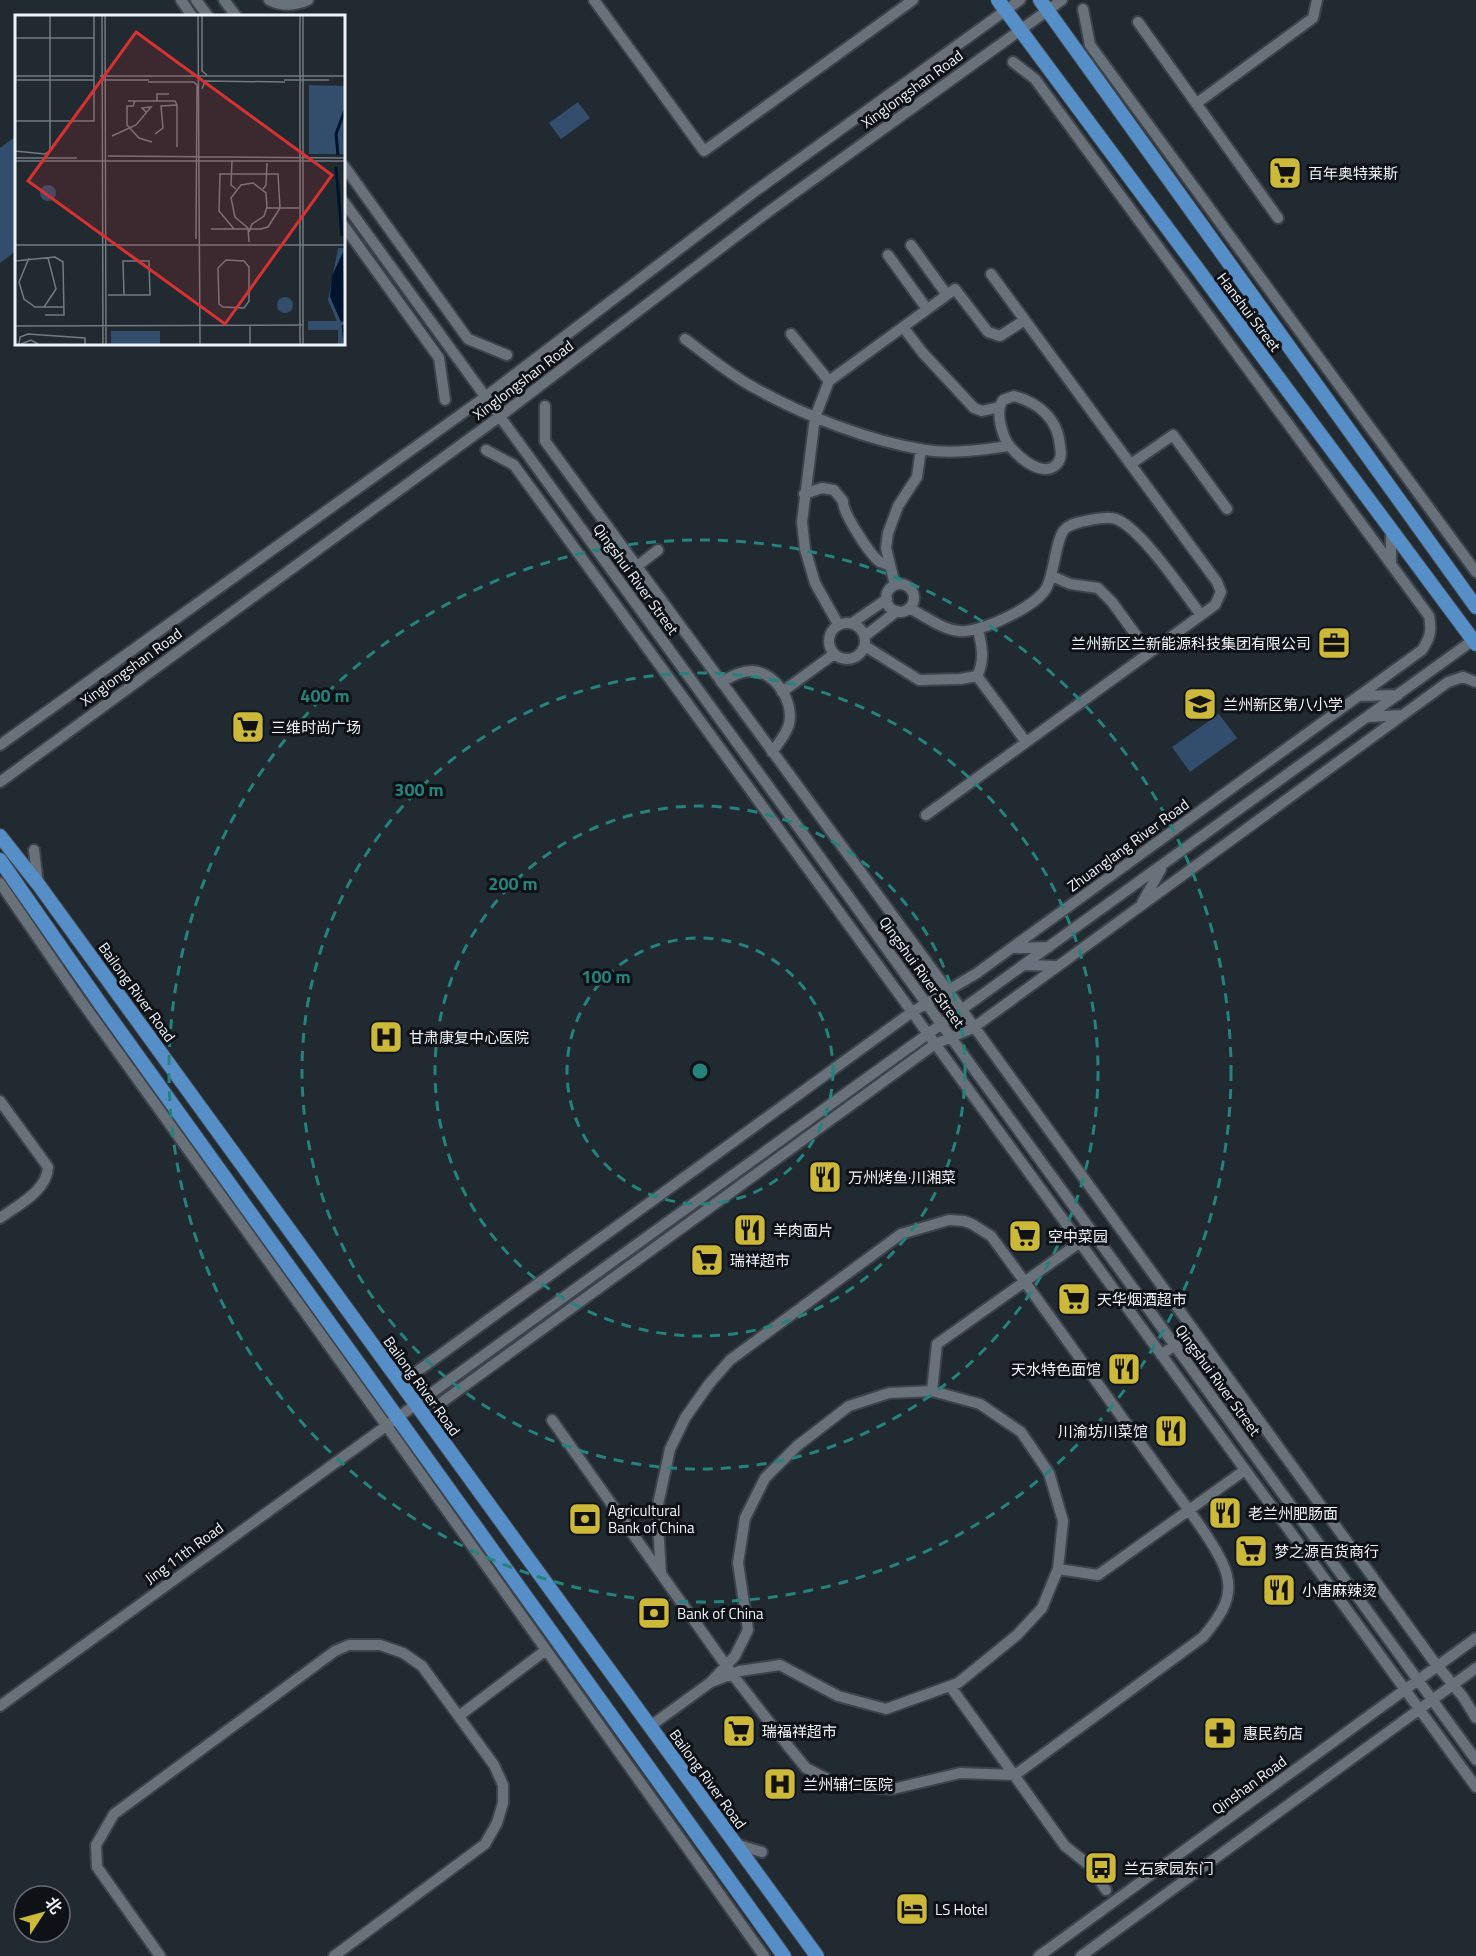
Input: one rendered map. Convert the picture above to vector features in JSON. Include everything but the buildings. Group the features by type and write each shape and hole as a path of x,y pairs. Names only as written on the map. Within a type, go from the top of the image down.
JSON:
{"main road":[{"name":"Hanshui Street","path":"1001,5 1475,641"},
{"name":"Hanshui Street","path":"1044,5 1476,607"},
{"path":"1416,564 1434,550"},
{"name":"Bailong River Road","path":"0,836 38,885 817,1956"},
{"path":"0,860 5,879 104,1009 784,1956"}],"street":[{"path":"180,0 191,15"},
{"path":"196,0 207,15"},
{"path":"224,0 235,15"},
{"path":"269,0 288,6 308,0"},
{"path":"594,0 704,151 913,0"},
{"name":"Xinglongshan Road","path":"0,745 485,397 1001,5 1020,0"},
{"name":"Xinglongshan Road","path":"0,782 499,417 768,212 1019,30 1044,5 1062,0"},
{"path":"1197,103 1313,18 1317,0"},
{"path":"1083,9 1090,45 1476,572"},
{"path":"1138,22 1278,218"},
{"path":"1013,63 1035,79 1391,564"},
{"path":"345,167 468,339 507,355"},
{"name":"Qingshui River Street","path":"345,203 1476,1760"},
{"path":"345,227 439,358 445,400"},
{"path":"911,245 947,295"},
{"path":"888,255 927,309"},
{"path":"926,815 1217,603 1221,592 1219,585 991,274"},
{"path":"1239,278 1270,290"},
{"path":"838,624 815,583 805,549 802,522 816,417 829,381 955,289 988,332 1000,336 1025,320"},
{"path":"903,327 922,352 946,375 974,408 982,411 999,407 1006,398 1014,396 1042,410 1058,431 1061,456 1056,465 1045,468 1030,464 1008,446 1001,424 999,407"},
{"path":"791,334 829,381"},
{"path":"685,339 751,387 816,417 875,437 921,449 980,450 1008,446"},
{"path":"1236,352 1262,357"},
{"path":"545,406 545,441 1476,1718"},
{"path":"1131,464 1173,435 1227,510"},
{"path":"895,585 888,565 886,549 891,520 897,506 917,477 921,449"},
{"path":"486,450 514,465 1476,1787"},
{"path":"804,494 822,488 834,490 843,501 842,507 850,522 878,561 888,565"},
{"path":"887,599 852,623 838,624 831,631 829,640 834,654 852,659 860,654 865,641 897,611 909,608 951,629 965,632 978,630 1018,611 1045,591 1052,576 1063,532 1070,525 1114,518 1138,535 1201,615"},
{"path":"1420,530 1437,518"},
{"path":"1391,564 1392,531"},
{"path":"636,567 658,550"},
{"name":"Zhuanglang River Road","path":"415,1372 912,1012 977,973 1012,948 1422,650 1430,637 1429,616 1391,564"},
{"path":"1052,576 1070,584 1098,588 1112,602 1149,653"},
{"path":"897,611 890,607 887,599 888,591 895,585 903,584 910,589 914,596 909,608"},
{"path":"852,623 860,628 865,641 920,680 960,679 977,676"},
{"path":"977,676 981,668 983,653 978,630"},
{"name":"Jing 11th Road","path":"0,1706 414,1404 1475,641"},
{"path":"782,692 834,654"},
{"path":"721,682 740,672 752,671 767,677 782,692 790,711 788,727 772,752"},
{"path":"977,676 1026,742"},
{"path":"438,1405 935,1044 973,1028 1448,682 1463,677 1476,682"},
{"path":"1358,696 1398,695"},
{"path":"1367,717 1402,715"},
{"path":"34,850 38,885"},
{"path":"1141,906 1162,867"},
{"path":"5,879 16,907 79,998 764,1956"},
{"path":"1012,948 1049,947"},
{"path":"1023,965 1058,966"},
{"path":"79,998 104,1009"},
{"path":"0,1101 48,1167 42,1186 0,1218"},
{"path":"552,1420 661,1574 729,1670 806,1768 837,1784 893,1789 960,1773 1015,1775 1203,1637 1217,1620 1228,1593 1228,1578 1224,1564 991,1236 979,1226 964,1221 949,1220 901,1234 730,1360 709,1384 691,1410 670,1449 657,1509 661,1574"},
{"path":"932,1391 938,1344 1093,1233"},
{"path":"1161,1355 1194,1331"},
{"path":"649,1726 729,1670 780,1665 838,1696 886,1709 958,1683 1017,1635 1042,1608 1058,1569 1062,1521 1049,1473 1021,1432 980,1404 932,1391 889,1393 849,1406 797,1446 765,1478 745,1518 738,1563 748,1630 729,1670"},
{"path":"1058,1569 1098,1575 1245,1470"},
{"name":"Qinshan Road","path":"1039,1956 1476,1638"},
{"path":"160,1956 97,1867 96,1845 114,1814 335,1651 349,1645 380,1645 403,1653 422,1666 494,1765 503,1785 504,1803 497,1823 484,1844 334,1956"},
{"path":"459,1716 546,1650"},
{"path":"1081,1956 1476,1668"},
{"path":"950,1686 1065,1846 1089,1865 1106,1890"},
{"path":"735,1844 762,1852"}],"shaded area":[{"path":"578,102 590,118 561,139 549,123"},
{"path":"15,137 15,252 0,263 0,148"},
{"path":"1219,714 1237,738 1190,772 1172,747"}],"place":[{"name":"百年奥特莱斯","path":"1285,173"},
{"name":"兰州新区兰新能源科技集团有限公司","path":"1334,643"},
{"name":"兰州新区第八小学","path":"1200,704"},
{"name":"三维时尚广场","path":"248,727"},
{"name":"甘肃康复中心医院","path":"386,1037"},
{"name":"万州烤鱼·川湘菜","path":"825,1177"},
{"name":"羊肉面片","path":"750,1230"},
{"name":"空中菜园","path":"1025,1236"},
{"name":"瑞祥超市","path":"707,1260"},
{"name":"天华烟酒超市","path":"1074,1299"},
{"name":"天水特色面馆","path":"1124,1369"},
{"name":"川渝坊川菜馆","path":"1171,1431"},
{"name":"老兰州肥肠面","path":"1225,1513"},
{"name":"Agricultural Bank of China","path":"585,1519"},
{"name":"梦之源百货商行","path":"1251,1551"},
{"name":"小唐麻辣烫","path":"1279,1590"},
{"name":"Bank of China","path":"654,1613"},
{"name":"瑞福祥超市","path":"739,1731"},
{"name":"惠民药店","path":"1220,1733"},
{"name":"兰州辅仁医院","path":"780,1784"},
{"name":"兰石家园东门","path":"1101,1868"},
{"name":"LS Hotel","path":"912,1909"}]}
